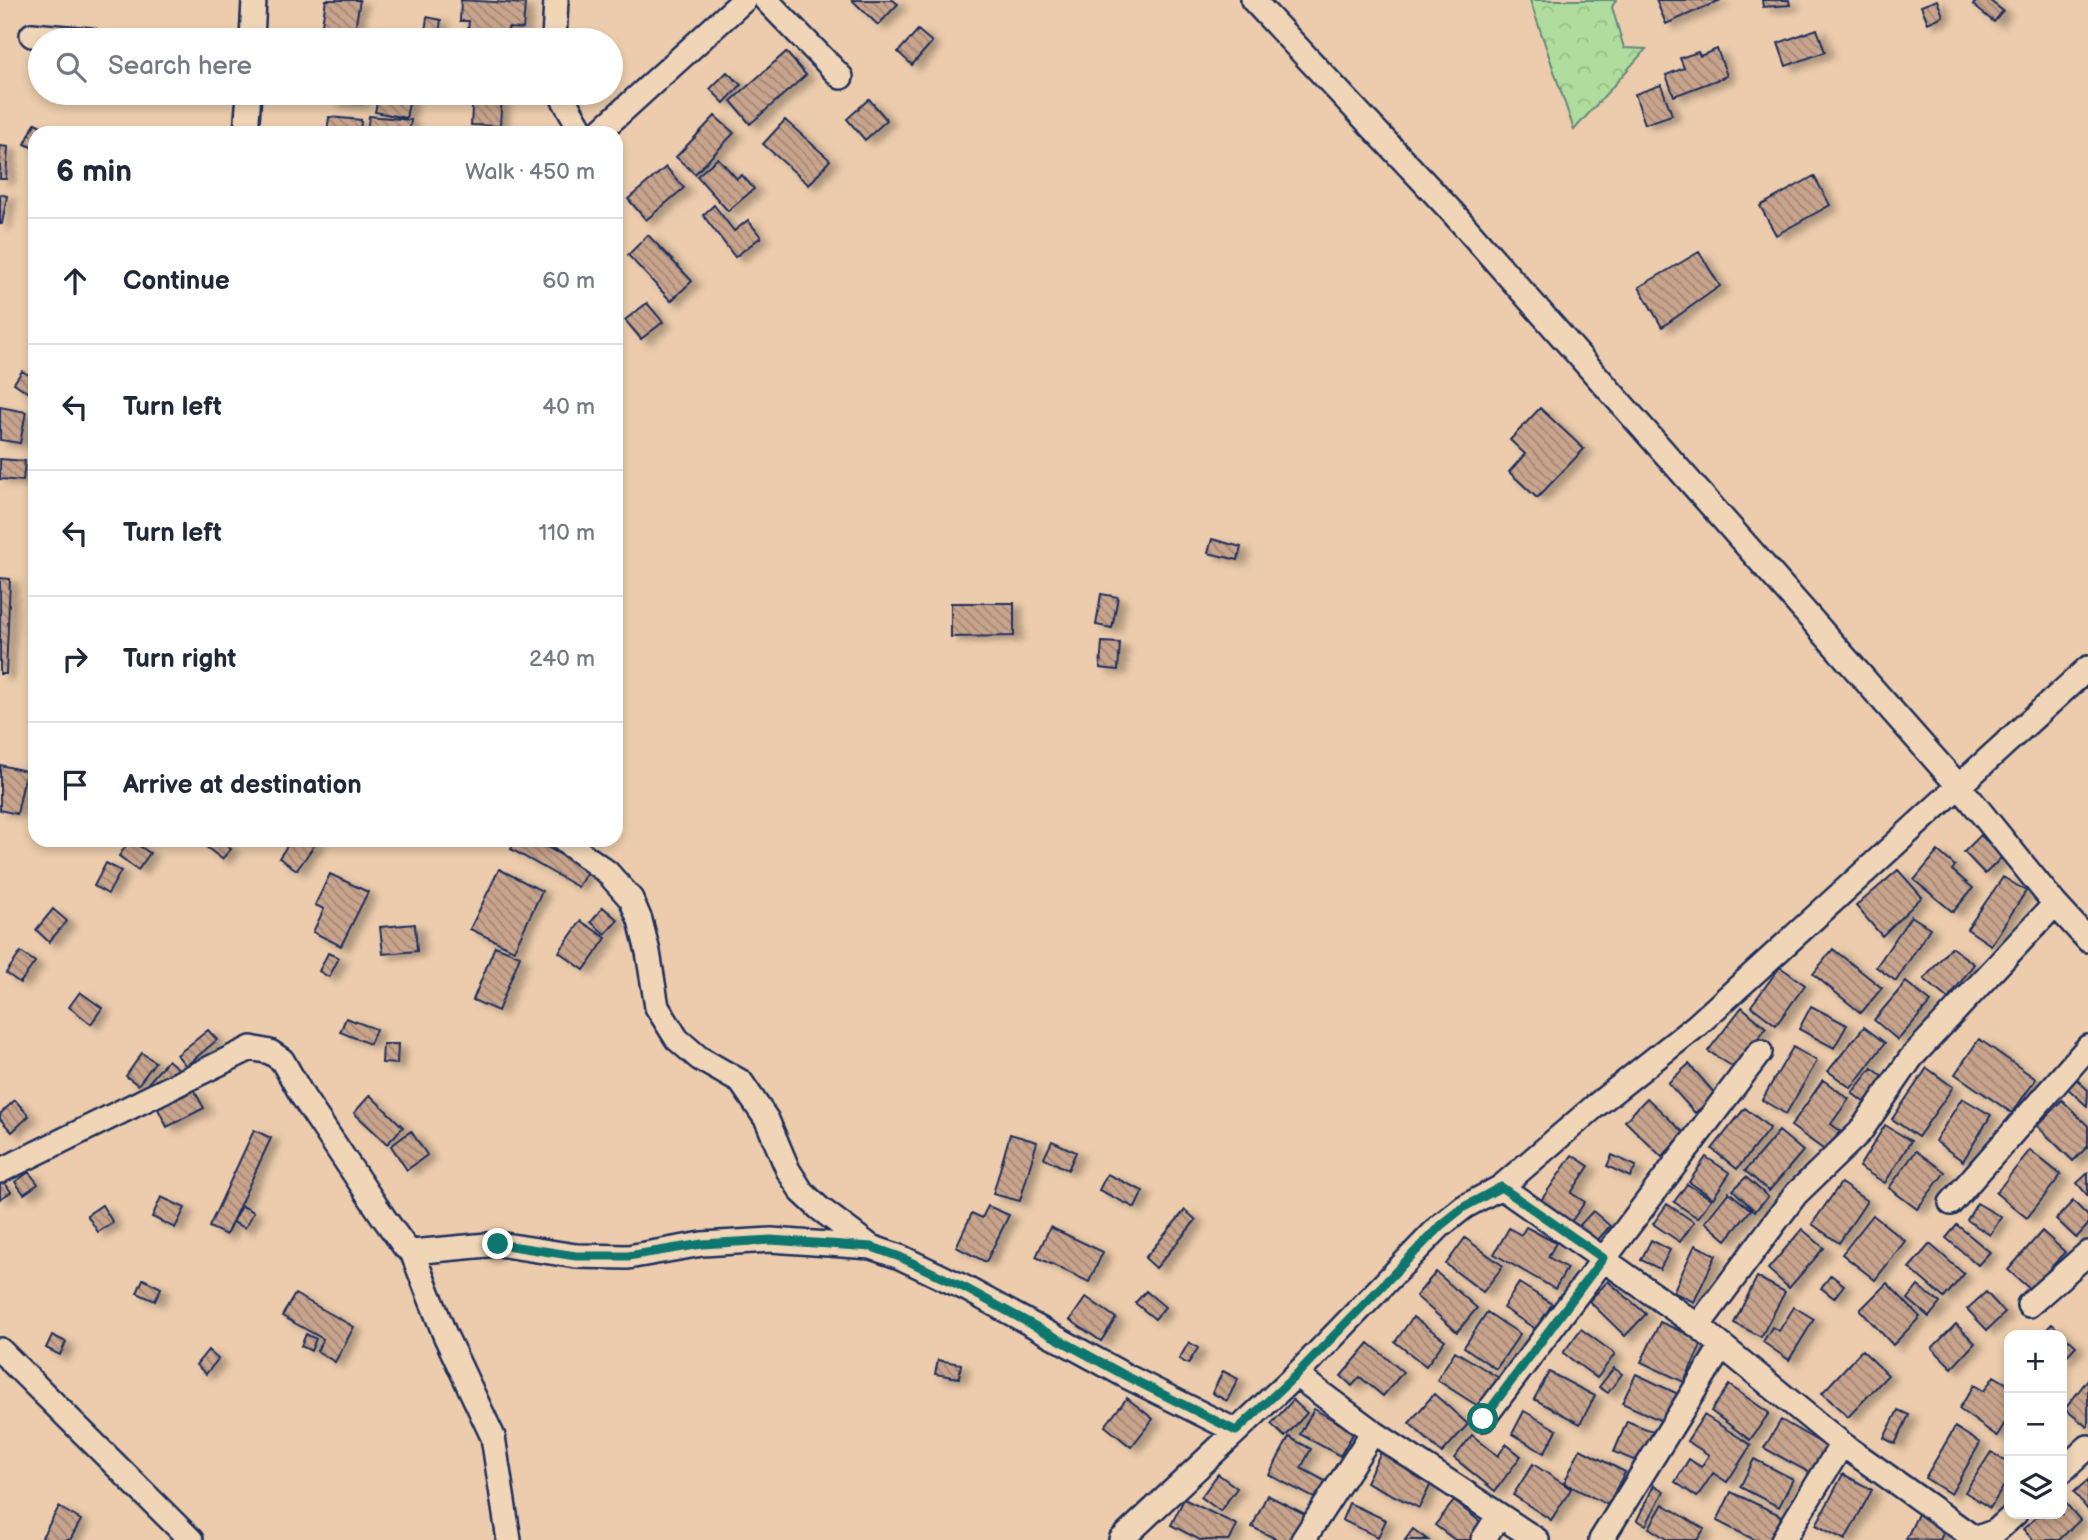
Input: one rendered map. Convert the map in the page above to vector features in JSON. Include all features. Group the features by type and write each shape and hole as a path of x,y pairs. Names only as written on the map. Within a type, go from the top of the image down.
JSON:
{"street":[{"path":"253,28 254,0"},
{"path":"555,28 556,0"},
{"path":"605,126 744,0"},
{"path":"766,0 841,77"},
{"path":"1253,0 1462,223 1959,786 2055,904 2088,940"},
{"path":"247,126 248,105"},
{"path":"567,105 579,126"},
{"path":"1121,1540 1296,1375 1440,1226 1464,1207 1501,1187 1594,1107 1696,1026 2088,668"},
{"path":"573,847 607,872 631,899 640,920 648,952 657,1007 671,1032 699,1058 741,1083 767,1120 788,1170 802,1192 872,1247"},
{"path":"1699,1326 1796,1194 1860,1132 1911,1058 2055,904"},
{"path":"1951,1203 2088,1047"},
{"path":"0,1171 251,1048 270,1052 282,1060 303,1097 384,1218 405,1247 412,1252 445,1335 493,1437 509,1540"},
{"path":"1483,1419 1759,1052"},
{"path":"1501,1187 1699,1326 1842,1444 1973,1539 2000,1536 2012,1519"},
{"path":"412,1252 498,1244 576,1256 628,1256 702,1244 771,1240 872,1247 900,1257 965,1288 1115,1370 1236,1431"},
{"path":"2029,1304 2088,1253"},
{"path":"1601,1540 1722,1346"},
{"path":"0,1350 191,1540"},
{"path":"1296,1375 1373,1432 1537,1540"},
{"path":"1303,1540 1373,1432"},
{"path":"1783,1540 1842,1444"},
{"path":"2067,1466 2088,1447"},
{"path":"1483,1540 1499,1515"}],"green space":[{"path":"1530,0 1616,0 1612,7 1624,48 1646,49 1574,130"}],"building":[{"path":"326,0 360,0 355,28 321,28"},
{"path":"461,0 525,4 523,28 468,28 469,21 460,21"},
{"path":"852,0 893,0 898,4 878,25"},
{"path":"1656,0 1721,0 1666,24"},
{"path":"1762,0 1789,0 1790,5 1763,7"},
{"path":"1937,0 1943,16 1928,23 1921,6"},
{"path":"1978,0 1989,0 2003,11 1994,22 1973,5"},
{"path":"427,17 441,20 440,28 426,28"},
{"path":"1817,29 1825,52 1786,66 1778,43"},
{"path":"918,30 932,42 912,65 898,52"},
{"path":"1717,49 1727,76 1674,96 1666,75 1684,68 1680,58 1698,52 1700,56"},
{"path":"786,52 806,75 750,124 731,101"},
{"path":"727,72 741,85 724,103 710,89"},
{"path":"1661,85 1672,115 1645,124 1635,94"},
{"path":"869,99 887,120 865,140 847,119"},
{"path":"376,105 409,105 406,118 375,112"},
{"path":"472,105 501,105 500,126 471,125"},
{"path":"369,116 411,120 410,126 368,126"},
{"path":"715,116 734,133 695,174 676,157"},
{"path":"329,117 361,120 361,126 328,126"},
{"path":"785,120 830,160 809,185 763,144"},
{"path":"0,146 8,147 6,179 0,179"},
{"path":"718,158 737,179 742,175 754,189 728,211 697,176"},
{"path":"666,167 684,188 646,220 628,199"},
{"path":"1814,176 1830,205 1776,235 1760,206"},
{"path":"0,194 7,196 2,224 0,224"},
{"path":"714,205 734,231 748,220 761,237 735,257 703,215"},
{"path":"648,235 692,281 671,301 628,255"},
{"path":"1699,252 1720,286 1662,327 1639,287"},
{"path":"647,303 663,322 641,339 625,320"},
{"path":"22,371 28,374 28,392 14,383"},
{"path":"0,407 26,412 20,443 0,440"},
{"path":"1540,408 1584,449 1537,498 1509,472 1525,454 1510,440"},
{"path":"0,459 25,461 23,481 0,479"},
{"path":"1212,539 1241,547 1238,560 1208,553"},
{"path":"0,578 10,579 6,674 0,674"},
{"path":"1101,594 1118,597 1112,628 1096,625"},
{"path":"951,603 1014,603 1014,636 951,637"},
{"path":"1102,642 1120,643 1118,670 1100,668"},
{"path":"0,765 26,771 17,814 0,810"},
{"path":"1981,835 2002,857 1985,874 1964,852"},
{"path":"125,847 141,847 150,853 138,870 119,856"},
{"path":"206,847 229,847 231,849 222,859"},
{"path":"286,847 313,847 297,870 279,858"},
{"path":"547,847 588,870 578,887 511,849"},
{"path":"1938,851 1955,866 1952,870 1973,888 1953,912 1914,880"},
{"path":"106,863 121,871 108,894 94,886"},
{"path":"499,869 542,891 514,950 470,929"},
{"path":"1898,870 1922,897 1882,936 1856,906"},
{"path":"330,874 368,892 341,946 313,932 324,909 315,905"},
{"path":"2003,877 2026,891 1991,945 1967,929"},
{"path":"603,907 618,920 605,934 591,922"},
{"path":"53,909 67,921 49,942 36,930"},
{"path":"1911,916 1930,928 1896,981 1876,967"},
{"path":"581,921 606,938 584,970 559,952"},
{"path":"415,924 417,951 383,954 380,927"},
{"path":"495,946 520,956 498,1011 473,1000"},
{"path":"1951,947 1974,964 1948,999 1924,979"},
{"path":"1833,949 1882,988 1861,1013 1813,974"},
{"path":"21,952 35,962 20,983 6,973"},
{"path":"328,953 339,958 329,977 319,971"},
{"path":"1780,967 1805,985 1776,1025 1751,1006"},
{"path":"1906,982 1931,1002 1898,1040 1874,1020"},
{"path":"80,992 102,1008 91,1024 69,1007"},
{"path":"1811,1006 1847,1025 1834,1048 1799,1029"},
{"path":"1742,1007 1766,1028 1735,1068 1708,1051"},
{"path":"346,1018 376,1029 370,1044 340,1032"},
{"path":"1864,1027 1885,1043 1851,1088 1828,1071"},
{"path":"208,1030 217,1040 186,1066 177,1055"},
{"path":"1979,1039 2036,1079 2012,1113 1955,1074"},
{"path":"383,1044 398,1044 397,1064 382,1063"},
{"path":"1793,1047 1817,1061 1786,1114 1762,1100"},
{"path":"142,1053 155,1062 138,1085 126,1076"},
{"path":"168,1060 180,1070 161,1092 149,1082"},
{"path":"1689,1064 1716,1095 1695,1113 1668,1083"},
{"path":"1872,1068 1888,1080 1868,1105 1852,1093"},
{"path":"1927,1068 1953,1087 1918,1137 1892,1119"},
{"path":"2074,1077 2088,1090 2087,1106 2065,1086"},
{"path":"1823,1080 1849,1099 1831,1124 1840,1131 1826,1151 1791,1126"},
{"path":"194,1090 204,1108 167,1127 158,1109"},
{"path":"370,1095 403,1127 387,1144 354,1113"},
{"path":"1647,1098 1684,1133 1662,1157 1625,1121"},
{"path":"1962,1098 1991,1115 1963,1161 1935,1141"},
{"path":"15,1100 29,1116 12,1132 0,1119 0,1114"},
{"path":"2062,1100 2088,1126 2088,1146 2073,1161 2037,1126"},
{"path":"1745,1108 1770,1128 1737,1169 1712,1149"},
{"path":"1885,1125 1911,1141 1885,1183 1859,1167"},
{"path":"254,1130 271,1138 226,1235 209,1227"},
{"path":"411,1131 427,1155 407,1170 391,1146"},
{"path":"1779,1131 1803,1151 1769,1191 1745,1171"},
{"path":"1010,1134 1037,1142 1020,1201 993,1194"},
{"path":"1052,1141 1076,1152 1068,1170 1044,1158"},
{"path":"2030,1150 2061,1175 2027,1218 1996,1193"},
{"path":"1916,1151 1945,1172 1917,1209 1889,1188"},
{"path":"1572,1155 1589,1166 1571,1193 1585,1202 1571,1222 1540,1202"},
{"path":"1612,1155 1636,1166 1630,1177 1607,1166"},
{"path":"1706,1157 1730,1173 1713,1198 1689,1182"},
{"path":"29,1172 38,1184 24,1194 15,1182"},
{"path":"2088,1173 2088,1196 2077,1183"},
{"path":"1107,1174 1143,1191 1135,1208 1099,1190"},
{"path":"1746,1177 1768,1197 1755,1211 1733,1190"},
{"path":"3,1180 11,1192 0,1199 0,1183"},
{"path":"1841,1183 1867,1201 1839,1243 1812,1224"},
{"path":"1687,1184 1711,1199 1698,1218 1674,1202"},
{"path":"1729,1192 1751,1210 1726,1240 1705,1222"},
{"path":"161,1197 185,1208 175,1228 152,1217"},
{"path":"2073,1201 2088,1216 2088,1225 2076,1238 2056,1219"},
{"path":"1977,1203 2001,1217 1990,1235 1967,1220"},
{"path":"1667,1204 1694,1222 1680,1242 1653,1224"},
{"path":"102,1205 113,1223 98,1232 87,1215"},
{"path":"242,1206 254,1212 245,1228 233,1222"},
{"path":"988,1206 1009,1215 986,1262 956,1247 972,1213 982,1218"},
{"path":"1185,1210 1196,1220 1156,1268 1145,1258"},
{"path":"1593,1211 1610,1226 1596,1242 1579,1226"},
{"path":"1873,1215 1905,1241 1875,1280 1842,1254"},
{"path":"1957,1225 1990,1252 1978,1265 1946,1238"},
{"path":"1050,1227 1103,1252 1089,1282 1036,1257"},
{"path":"1526,1227 1556,1243 1548,1257 1567,1268 1555,1289 1494,1254 1509,1228 1521,1235"},
{"path":"1802,1229 1824,1248 1789,1288 1768,1269"},
{"path":"2042,1231 2065,1252 2031,1290 2008,1270"},
{"path":"1465,1238 1503,1266 1483,1292 1446,1264"},
{"path":"1651,1240 1670,1250 1660,1269 1641,1260"},
{"path":"1930,1244 1964,1274 1944,1298 1909,1268"},
{"path":"1695,1245 1716,1255 1694,1302 1673,1292"},
{"path":"1436,1272 1477,1308 1457,1332 1416,1296"},
{"path":"1831,1275 1844,1285 1834,1298 1821,1288"},
{"path":"1757,1277 1785,1292 1761,1337 1734,1323"},
{"path":"143,1279 161,1288 155,1301 137,1293"},
{"path":"1608,1281 1646,1314 1625,1336 1589,1301"},
{"path":"1519,1283 1552,1304 1536,1329 1503,1308"},
{"path":"1887,1283 1920,1317 1893,1345 1860,1310"},
{"path":"1918,1286 1940,1303 1929,1317 1908,1299"},
{"path":"1146,1291 1165,1307 1155,1319 1135,1303"},
{"path":"1986,1292 2005,1313 1987,1330 1967,1309"},
{"path":"295,1294 354,1327 335,1362 317,1351 323,1339 282,1316"},
{"path":"1086,1297 1116,1318 1101,1341 1070,1320"},
{"path":"1794,1307 1814,1319 1789,1360 1763,1342 1772,1327 1779,1331"},
{"path":"1487,1312 1520,1334 1496,1369 1464,1347"},
{"path":"1413,1317 1445,1340 1426,1366 1395,1342"},
{"path":"1660,1322 1703,1341 1684,1382 1641,1362"},
{"path":"1956,1324 1975,1343 1952,1368 1932,1348"},
{"path":"2052,1324 2059,1330 2046,1330"},
{"path":"1581,1329 1615,1354 1597,1378 1563,1353"},
{"path":"306,1334 316,1339 311,1351 301,1346"},
{"path":"52,1335 66,1342 60,1355 46,1348"},
{"path":"2067,1338 2076,1346 2067,1356"},
{"path":"1189,1342 1198,1348 1188,1364 1179,1359"},
{"path":"1369,1343 1403,1372 1383,1396 1360,1377 1352,1386 1341,1376"},
{"path":"208,1350 218,1359 206,1374 196,1365"},
{"path":"1862,1350 1888,1375 1848,1417 1822,1393"},
{"path":"1455,1351 1499,1378 1481,1408 1437,1380"},
{"path":"938,1360 961,1364 959,1378 935,1374"},
{"path":"1614,1368 1622,1374 1608,1393 1599,1387"},
{"path":"1223,1371 1238,1379 1227,1401 1212,1393"},
{"path":"1549,1372 1595,1396 1580,1424 1534,1399"},
{"path":"1636,1374 1678,1394 1664,1422 1622,1403"},
{"path":"1994,1376 2004,1382 2004,1424 1997,1436 1959,1409 1974,1385 1984,1391"},
{"path":"2088,1379 2088,1426 2067,1411 2067,1406"},
{"path":"1729,1385 1769,1413 1750,1440 1711,1411"},
{"path":"1434,1394 1468,1424 1442,1453 1409,1423"},
{"path":"1127,1398 1153,1419 1131,1447 1105,1426"},
{"path":"1293,1400 1307,1413 1285,1437 1271,1424"},
{"path":"1314,1409 1354,1432 1340,1456 1300,1434"},
{"path":"1898,1410 1909,1415 1895,1444 1884,1438"},
{"path":"1524,1411 1557,1430 1544,1453 1512,1434"},
{"path":"1704,1415 1751,1445 1727,1482 1713,1473 1697,1497 1675,1482 1689,1459 1701,1467 1709,1455 1687,1441"},
{"path":"1781,1420 1828,1447 1812,1474 1764,1448"},
{"path":"1627,1421 1654,1432 1641,1463 1614,1452"},
{"path":"1955,1427 1980,1443 1951,1494 1925,1478"},
{"path":"1472,1435 1498,1456 1506,1444 1521,1456 1495,1491 1454,1458"},
{"path":"1289,1437 1311,1449 1301,1468 1327,1482 1318,1500 1269,1475"},
{"path":"1580,1449 1625,1472 1608,1505 1564,1483"},
{"path":"1381,1452 1434,1478 1419,1508 1366,1482"},
{"path":"1991,1452 2004,1461 2004,1486 1990,1508 1965,1492"},
{"path":"1754,1459 1793,1479 1779,1507 1740,1487"},
{"path":"1533,1464 1571,1489 1551,1520 1513,1495"},
{"path":"1218,1474 1237,1488 1220,1511 1201,1497"},
{"path":"1843,1474 1872,1490 1845,1540 1816,1525"},
{"path":"2088,1480 2088,1510 2074,1492"},
{"path":"1654,1485 1664,1491 1646,1525 1637,1520"},
{"path":"1731,1492 1782,1516 1770,1540 1755,1540 1717,1521"},
{"path":"1267,1495 1311,1517 1299,1540 1278,1540 1252,1527"},
{"path":"1184,1499 1237,1525 1230,1540 1200,1540 1171,1525"},
{"path":"1454,1501 1487,1527 1476,1540 1455,1540 1435,1525"},
{"path":"1349,1503 1386,1520 1378,1537 1342,1520"},
{"path":"1663,1504 1704,1529 1697,1540 1668,1540 1649,1528"},
{"path":"2067,1505 2080,1520 2059,1540 2033,1540 2023,1529 2034,1519 2067,1519"},
{"path":"59,1507 81,1520 70,1540 46,1540 42,1537"},
{"path":"1918,1514 1946,1527 1940,1540 1906,1539"},
{"path":"1413,1529 1428,1540 1405,1540"}],"route":[{"path":"498,1244 576,1256 628,1256 702,1244 771,1240 872,1247 923,1267 965,1288 1126,1376 1236,1431 1296,1375 1440,1226 1464,1207 1501,1187 1603,1258 1483,1419"}]}
